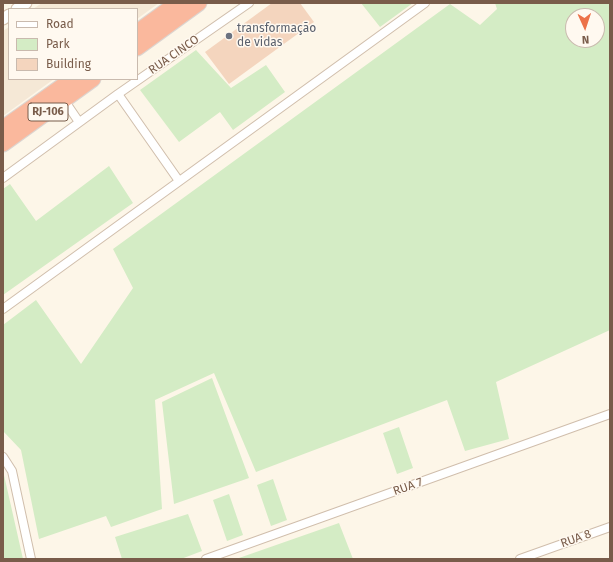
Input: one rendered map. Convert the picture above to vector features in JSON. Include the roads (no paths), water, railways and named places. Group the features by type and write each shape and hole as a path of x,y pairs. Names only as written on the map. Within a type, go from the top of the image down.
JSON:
{"highway":[{"path":"138,31 177,3"},
{"path":"138,47 199,3"},
{"name":"RJ-106","path":"3,128 71,80"},
{"name":"RJ-106","path":"3,144 93,80"}],"street":[{"name":"RUA CINCO","path":"3,178 118,94 249,3"},
{"path":"3,309 425,3"},
{"path":"118,94 179,181"},
{"path":"64,100 79,122"},
{"name":"RUA 7","path":"206,559 216,557 610,414"},
{"path":"3,457 12,471 31,559"},
{"name":"RUA 8","path":"520,559 610,527"}],"place":[{"name":"transformação de vidas","path":"229,36"}]}
